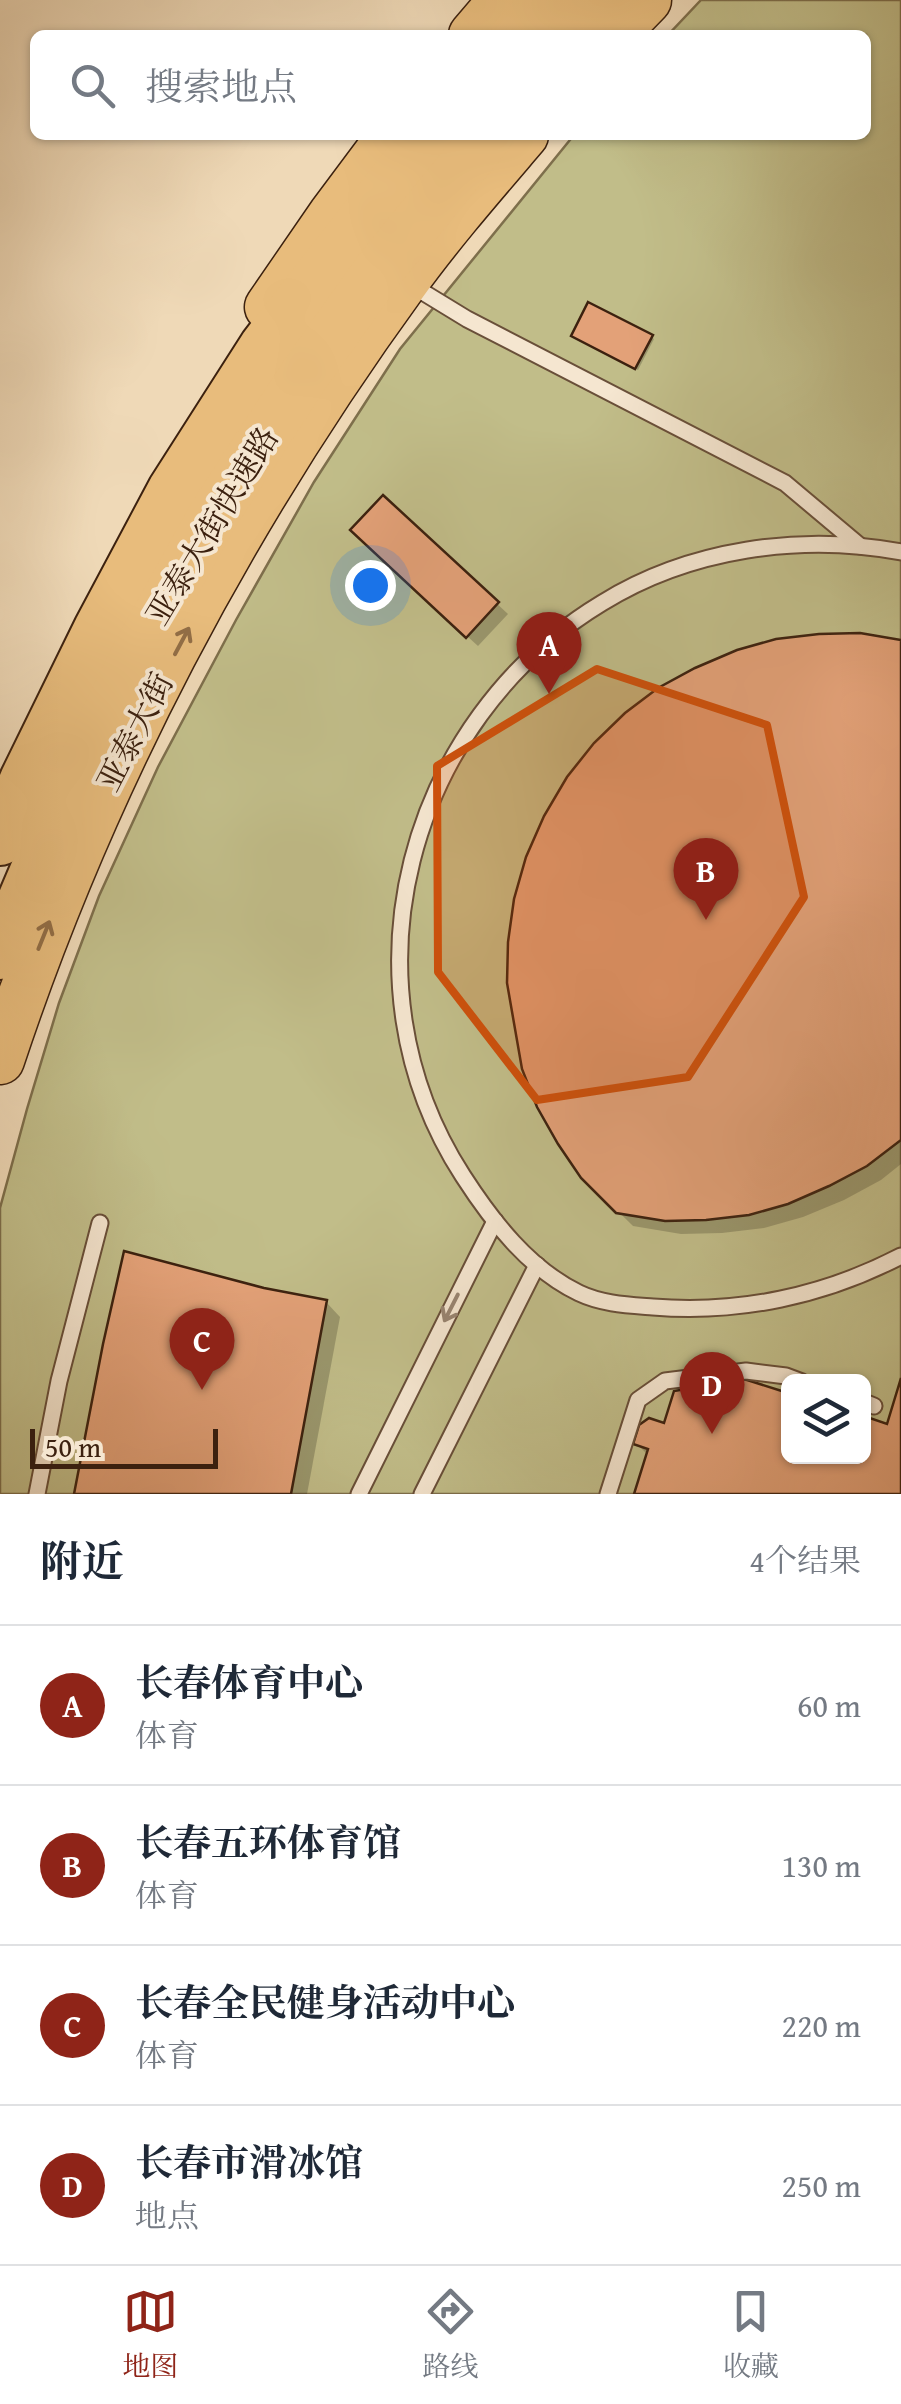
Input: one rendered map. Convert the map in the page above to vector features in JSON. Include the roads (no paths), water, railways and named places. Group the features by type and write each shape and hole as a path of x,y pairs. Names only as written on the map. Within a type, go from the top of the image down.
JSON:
{"highway":[{"path":"521,30 548,0"},
{"path":"577,30 605,0"},
{"name":"亚泰大街快速路","path":"0,840 98,629 173,490 265,346 425,140"},
{"name":"亚泰大街快速路","path":"0,954 74,782 139,648 214,514 378,271 484,140"}],"main road":[{"path":"477,30 503,0"},
{"path":"619,30 647,0"},
{"path":"0,780 57,659 114,552 183,436 333,214 388,140"},
{"name":"亚泰大街","path":"0,1060 30,970 90,822 149,702 264,490 405,281 520,140"}],"lane":[{"path":"405,281 467,319 785,483 860,546"},
{"path":"901,552 808,545 718,556 665,572 614,595 553,636 525,660 477,717 437,785 411,860 400,938 400,977 411,1055 437,1130 495,1221 537,1265 561,1282 595,1299 620,1305 737,1307 811,1293 901,1256"},
{"path":"358,1494 495,1221"},
{"path":"37,1494 72,1326 100,1222"},
{"path":"422,1494 537,1265"},
{"path":"608,1494 638,1400 665,1381 746,1371 781,1375"}],"place":[{"name":"长春体育中心","path":"549,694"},
{"name":"长春五环体育馆","path":"706,920"},
{"name":"长春全民健身活动中心","path":"202,1390"},
{"name":"长春市滑冰馆","path":"712,1434"}]}
